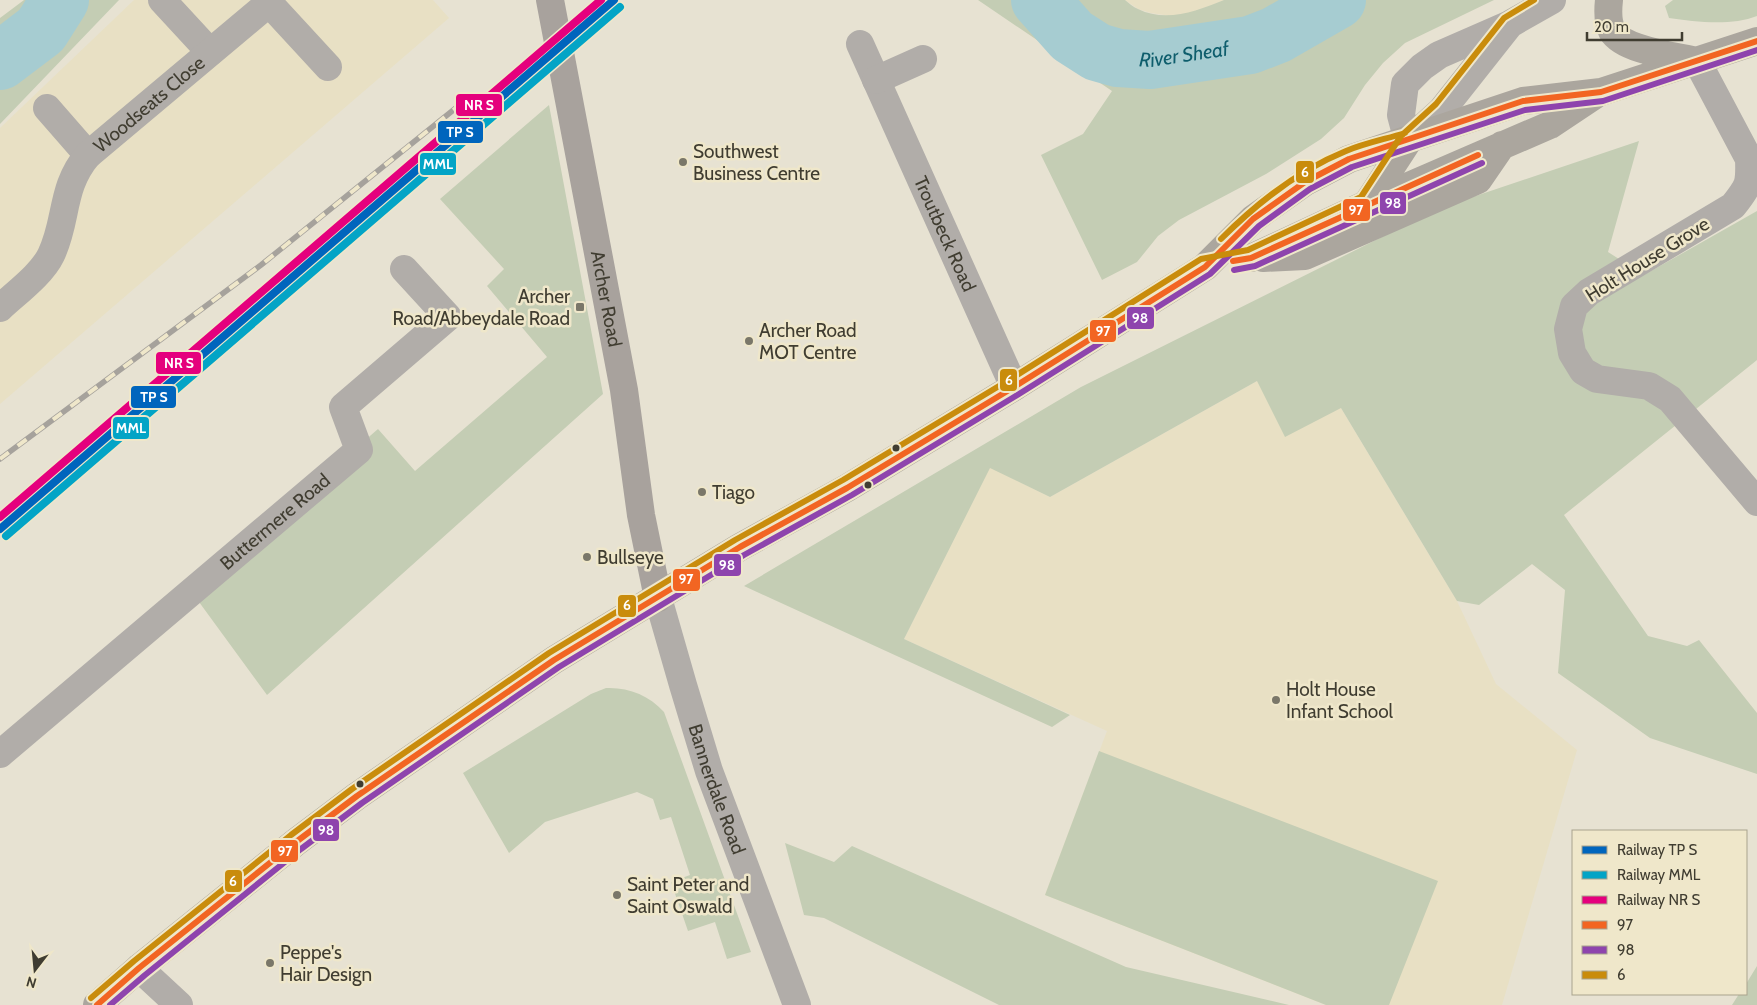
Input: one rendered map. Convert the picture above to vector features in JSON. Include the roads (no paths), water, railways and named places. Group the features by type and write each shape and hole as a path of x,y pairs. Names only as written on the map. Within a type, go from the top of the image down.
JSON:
{"main road":[{"path":"1608,0 1608,13 1612,31 1621,41 1637,47 1697,61"},
{"path":"97,1005 139,968 296,842 357,796 554,660 740,547 847,488 1014,387 1205,267 1253,219 1305,182 1349,159 1408,141 1523,100 1601,92 1757,41"},
{"path":"1251,258 1451,167 1550,125 1601,92"},
{"path":"1408,141 1451,167"},
{"path":"1368,204 1408,141"},
{"path":"1205,267 1251,258 1305,256 1478,180 1502,145"}],"street":[{"name":"Woodseats Close","path":"162,0 210,52"},
{"name":"Archer Road","path":"550,0 624,390 641,515 658,598"},
{"path":"1510,24 1442,110 1408,141 1401,115 1405,84 1422,67 1439,56 1510,24 1552,0"},
{"name":"Woodseats Close","path":"0,308 45,265 56,242 73,175 88,155 269,3 328,67"},
{"name":"Troutbeck Road","path":"860,44 1014,387"},
{"path":"876,80 923,59"},
{"name":"Holt House Grove","path":"1697,61 1749,159 1749,175 1746,190 1733,206 1589,292 1574,306 1568,329 1572,352 1583,371 1597,379 1649,386 1670,398 1757,502"},
{"name":"Woodseats Close","path":"47,108 88,155"},
{"name":"Buttermere Road","path":"0,754 359,450 343,407 448,318 404,270"},
{"name":"Bannerdale Road","path":"658,598 709,771 797,1005"},
{"path":"139,968 180,1005"}],"waterway":[{"name":"River Sheaf","path":"0,61 41,30 60,0"},
{"name":"River Sheaf","path":"1040,0 1072,36 1097,52 1118,58 1150,60 1250,45 1276,35 1337,0"}],"railway":[{"path":"0,459 261,265 472,95"}],"rail line":[{"name":"MML","path":"6,536 620,7"}],"place":[{"name":"Southwest Business Centre","path":"683,162"},
{"name":"Archer Road/Abbeydale Road","path":"580,307"},
{"name":"Archer Road MOT Centre","path":"749,341"},
{"name":"Tiago","path":"702,492"},
{"name":"Bullseye","path":"587,557"},
{"name":"Holt House Infant School","path":"1276,700"},
{"name":"Saint Peter and Saint Oswald","path":"617,895"},
{"name":"Peppe's Hair Design","path":"270,963"}]}
